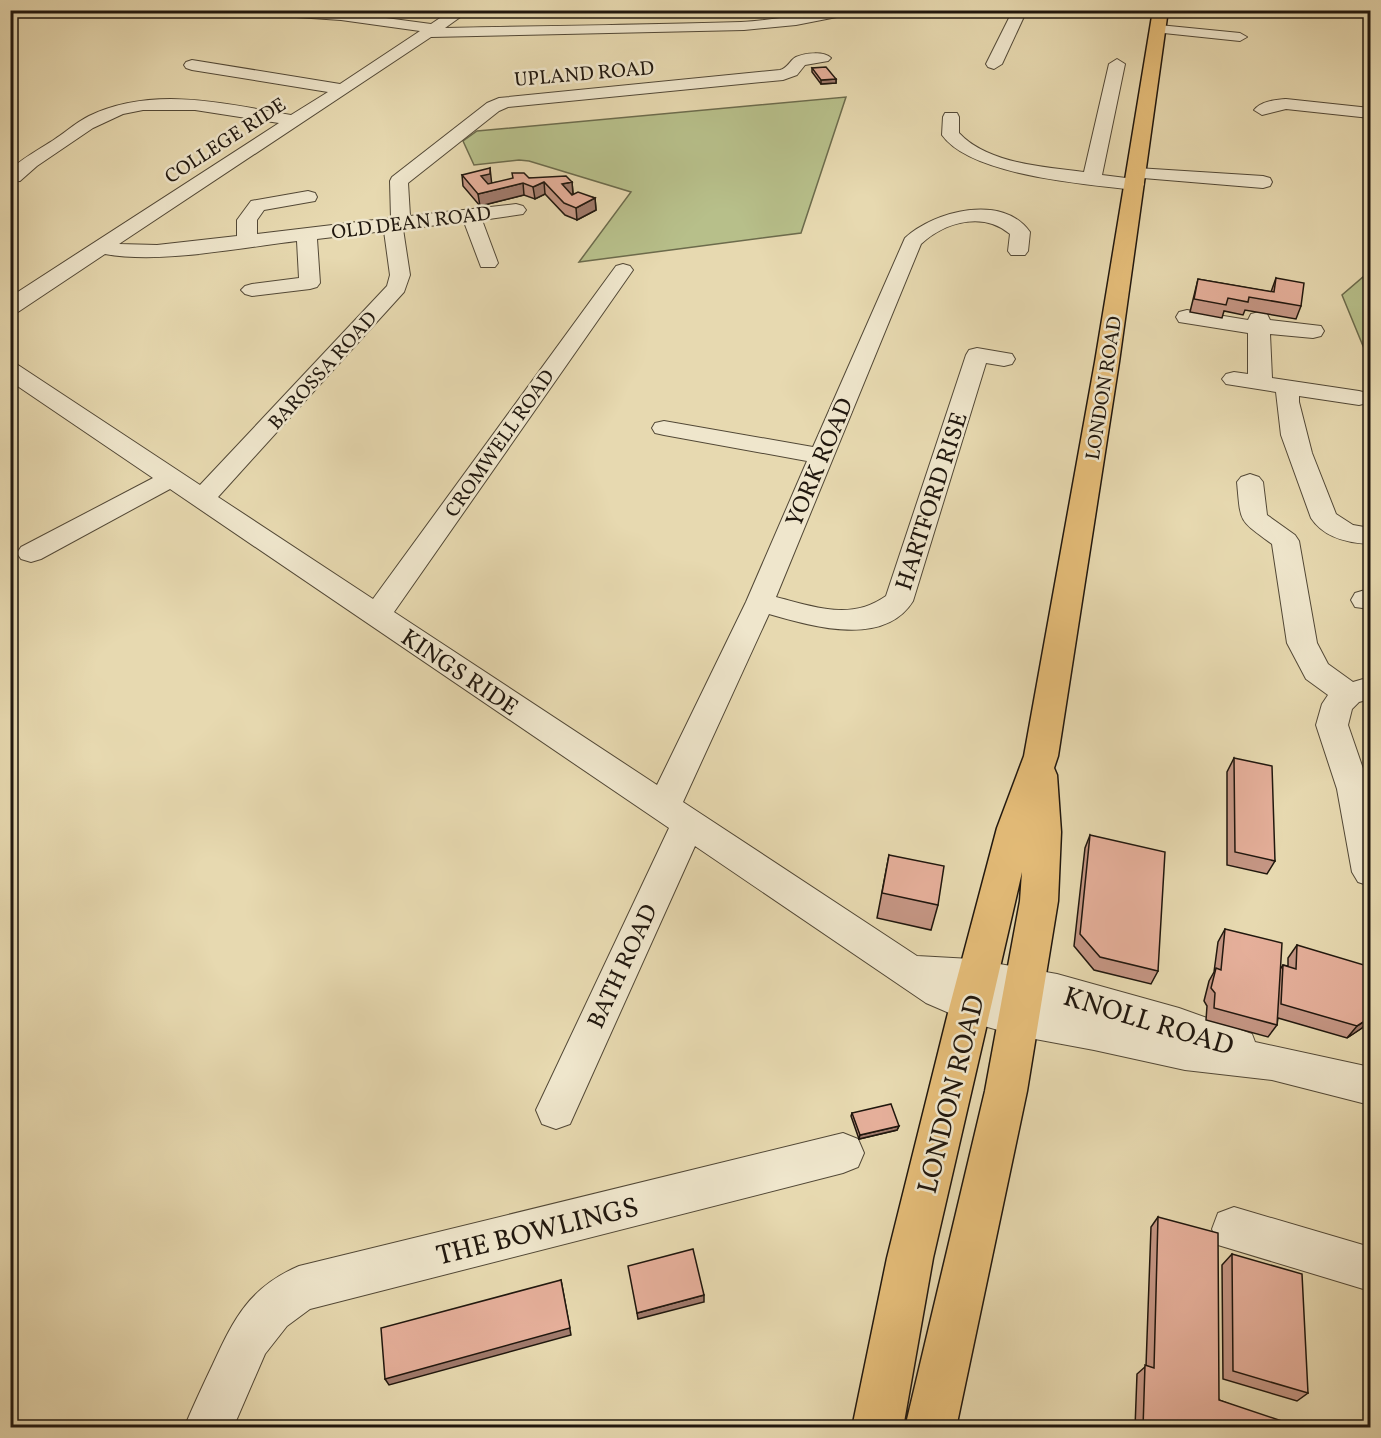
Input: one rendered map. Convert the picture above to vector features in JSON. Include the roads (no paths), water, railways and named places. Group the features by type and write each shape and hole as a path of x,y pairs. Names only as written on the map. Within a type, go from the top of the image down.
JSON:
{"main road":[{"name":"LONDON ROAD","path":"877,1428 910,1258 974,990 1015,828 1039,764 1107,362 1160,20"},
{"name":"LONDON ROAD","path":"930,1428 997,1133 1022,1001 1040,878 1043,832 1039,764"}],"street":[{"name":"COLLEGE RIDE","path":"10,307 463,10"},
{"path":"267,11 341,16 432,31 744,26 796,21 852,10"},
{"path":"994,64 1020,10"},
{"path":"1160,20 1240,37"},
{"name":"UPLAND ROAD","path":"397,224 399,182 493,107 505,102 783,75 791,72 794,61 823,58"},
{"path":"1092,179 1117,64"},
{"path":"192,65 342,89"},
{"path":"14,177 25,164 96,119 146,104 184,104 296,121"},
{"path":"1262,110 1274,105 1286,104 1371,113"},
{"path":"951,117 950,134 959,145 979,156 1036,170 1092,179 1263,182"},
{"name":"OLD DEAN ROAD","path":"248,240 247,220 258,205 308,197"},
{"name":"OLD DEAN ROAD","path":"101,247 149,252 516,210"},
{"path":"471,215 488,263"},
{"name":"YORK ROAD","path":"676,814 760,602 912,242 928,226 954,217 976,215 1014,225 1020,232 1018,251"},
{"name":"BAROSSA ROAD","path":"201,499 253,446 397,288 400,275 397,224"},
{"name":"OLD DEAN ROAD","path":"252,290 310,283 307,234"},
{"name":"CROMWELL ROAD","path":"376,616 623,270"},
{"path":"1187,317 1313,331"},
{"path":"1260,324 1260,382"},
{"name":"HARTFORD RISE","path":"760,602 838,621 869,620 886,613 899,601 977,354 1004,359"},
{"name":"KINGS RIDE","path":"10,370 939,992 974,990"},
{"path":"1234,379 1359,398"},
{"path":"1288,388 1289,416 1324,518 1332,527 1346,533 1371,536"},
{"path":"664,428 821,456"},
{"path":"31,553 172,478"},
{"path":"1250,482 1254,518 1285,541 1302,643 1317,671 1359,691"},
{"path":"1359,691 1338,704 1332,725 1354,789 1371,872"},
{"name":"BATH ROAD","path":"556,1110 676,814"},
{"name":"KNOLL ROAD","path":"974,990 1022,1001 1094,1032 1185,1052 1272,1062 1371,1086"},
{"name":"THE BOWLINGS","path":"208,1428 249,1338 271,1310 299,1289 843,1153"},
{"path":"1234,1229 1371,1269"}]}
